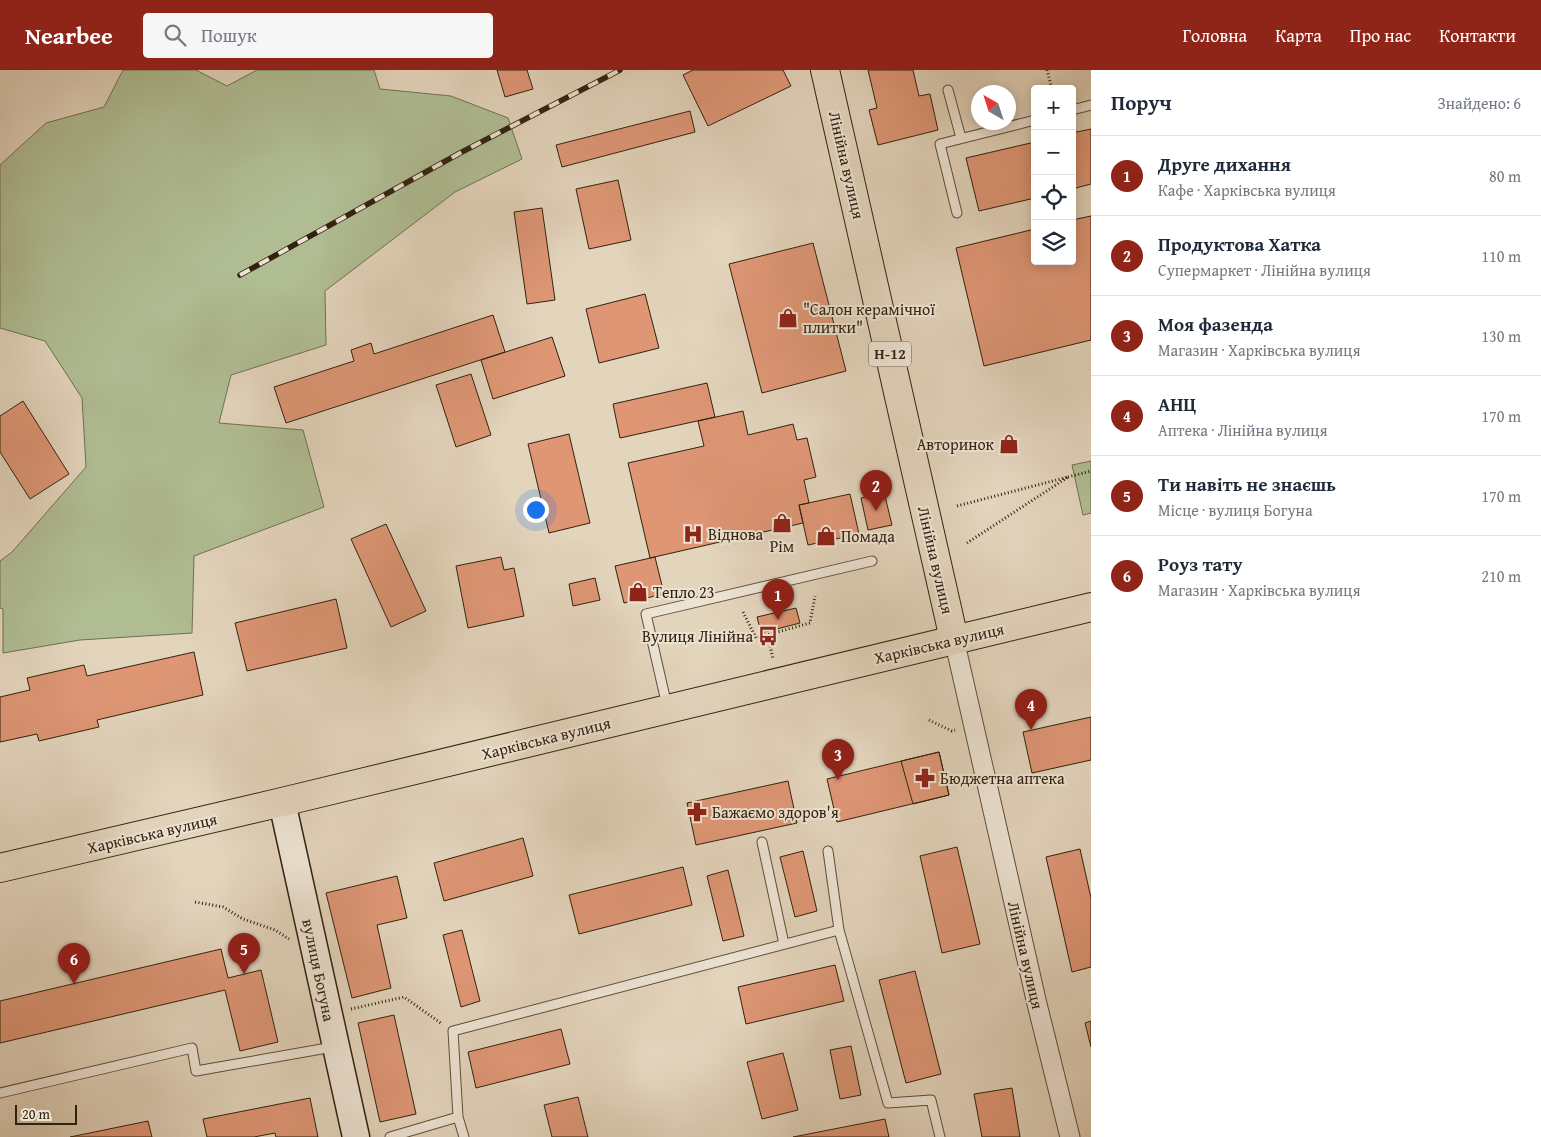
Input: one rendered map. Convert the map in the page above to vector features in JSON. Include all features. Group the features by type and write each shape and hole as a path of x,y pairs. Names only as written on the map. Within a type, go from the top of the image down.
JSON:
{"main road":[{"name":"Лінійна вулиця","path":"825,70 954,639"},
{"name":"Харківська вулиця","path":"0,868 1091,607"},
{"name":"вулиця Богуна","path":"282,802 356,1137"}],"street":[{"name":"Лінійна вулиця","path":"954,639 1034,994 1070,1137"}],"lane":[{"path":"948,90 961,138"},
{"path":"1076,109 1091,105"},
{"path":"957,213 940,144 1031,121"},
{"path":"668,709 646,614 872,561"},
{"path":"762,842 784,944"},
{"path":"828,850 839,930 888,1103 931,1100 940,1137"},
{"path":"464,1137 458,1117 453,1031 839,930"},
{"path":"0,1093 192,1048 196,1071 336,1046"},
{"path":"390,1137 458,1117"}],"path":[{"path":"1047,70 1051,85"},
{"path":"957,506 1091,472"},
{"path":"967,543 1068,477"},
{"path":"743,612 756,638 768,636 810,623 816,596"},
{"path":"929,720 952,731 974,724"},
{"path":"195,902 224,907 243,920 275,930 294,943"},
{"path":"344,1010 404,997 453,1031"}],"green space":[{"path":"123,70 196,70 227,86 257,70 374,70 380,89 451,96 508,118 522,159 455,192 325,291 326,345 231,375 219,423 303,430 324,507 194,556 192,633 80,640 3,653 3,609 0,608 0,561 12,552 86,467 82,398 45,341 0,328 0,165 46,123 104,107"},
{"path":"1091,461 1091,513 1083,515 1072,465"}],"building":[{"path":"497,70 527,70 533,89 505,97"},
{"path":"693,70 783,70 791,86 708,126 683,75"},
{"path":"868,70 913,70 919,96 930,94 938,130 878,145 869,110 877,108"},
{"path":"690,111 695,132 562,167 556,145"},
{"path":"1091,129 1091,184 1076,188 1076,175 1076,132"},
{"path":"1031,143 1031,199 979,211 966,158"},
{"path":"618,180 631,240 589,249 576,189"},
{"path":"542,208 555,300 527,304 514,212"},
{"path":"1091,216 1091,340 984,366 956,248 1031,230 1031,265 1076,265 1076,219"},
{"name":"\"Салон керамічної плитки\"","path":"813,243 846,371 762,393 729,264"},
{"path":"645,294 659,348 599,363 586,309"},
{"path":"493,315 505,352 286,423 274,387 354,361 351,350 371,343 374,354"},
{"path":"552,337 565,376 493,399 481,360"},
{"path":"471,374 491,435 456,447 436,385"},
{"path":"707,383 715,417 620,438 613,404"},
{"path":"23,401 69,474 30,499 0,452 0,416"},
{"path":"743,411 748,435 793,424 797,440 807,438 816,477 804,480 809,503 799,505 803,523 650,558 628,463 704,446 698,421"},
{"path":"569,434 590,523 549,533 528,444"},
{"path":"884,492 892,525 868,530 861,498"},
{"path":"850,494 859,534 808,545 799,505"},
{"path":"386,524 426,611 391,627 351,539"},
{"path":"501,557 504,570 514,568 524,616 468,628 456,566"},
{"path":"655,557 664,594 624,603 615,566"},
{"path":"595,578 600,600 573,606 569,584"},
{"path":"336,599 347,648 247,671 235,623"},
{"path":"796,608 800,623 761,633 757,617"},
{"path":"194,652 203,695 97,720 99,727 39,741 37,734 0,742 0,697 30,690 27,678 84,665 87,676"},
{"path":"1091,717 1091,760 1032,773 1023,732"},
{"path":"939,752 949,795 837,822 827,779"},
{"name":"Бюджетна аптека","path":"939,752 949,795 913,804 901,761"},
{"path":"788,781 797,823 696,845 687,803"},
{"path":"523,838 533,876 444,901 434,863"},
{"path":"957,847 980,944 942,953 920,856"},
{"path":"1080,849 1091,898 1091,967 1072,972 1046,857"},
{"path":"803,851 817,911 795,917 780,857"},
{"path":"683,867 692,905 579,934 569,895"},
{"path":"728,870 744,936 723,941 707,876"},
{"path":"397,876 407,918 377,925 391,988 352,998 326,893"},
{"path":"462,930 480,1001 461,1007 443,935"},
{"path":"221,949 228,978 261,970 278,1042 240,1051 225,990 0,1043 0,1001"},
{"path":"835,965 844,1001 746,1024 738,987"},
{"path":"915,971 941,1074 906,1083 879,980"},
{"path":"394,1015 416,1114 380,1122 358,1023"},
{"path":"1091,1021 1091,1047 1085,1023"},
{"path":"561,1029 570,1064 476,1088 468,1052"},
{"path":"851,1046 861,1095 840,1099 830,1050"},
{"path":"783,1053 798,1110 762,1119 747,1062"},
{"path":"1012,1088 1020,1137 982,1137 974,1094"},
{"path":"578,1097 588,1137 552,1137 544,1105"},
{"path":"310,1098 318,1137 276,1137 275,1133 254,1137 207,1137 203,1119"},
{"path":"885,1119 889,1137 793,1137"},
{"path":"148,1121 152,1137 70,1137"}],"railway":[{"path":"240,275 460,153 620,70"}],"place":[{"name":"\"Салон керамічної плитки\"","path":"788,318"},
{"name":"Авторинок","path":"1009,444"},
{"name":"Продуктова Хатка","path":"876,511"},
{"name":"Рім","path":"782,523"},
{"name":"Віднова","path":"693,534"},
{"name":"Помада","path":"826,536"},
{"name":"Тепло 23","path":"638,592"},
{"name":"Друге дихання","path":"778,620"},
{"name":"Вулиця Лінійна","path":"768,636"},
{"name":"АНЦ","path":"1031,730"},
{"name":"Бюджетна аптека","path":"925,778"},
{"name":"Моя фазенда","path":"838,780"},
{"name":"Бажаємо здоров'я","path":"697,812"},
{"name":"Ти навіть не знаєшь","path":"244,974"},
{"name":"Роуз тату","path":"74,984"}]}
